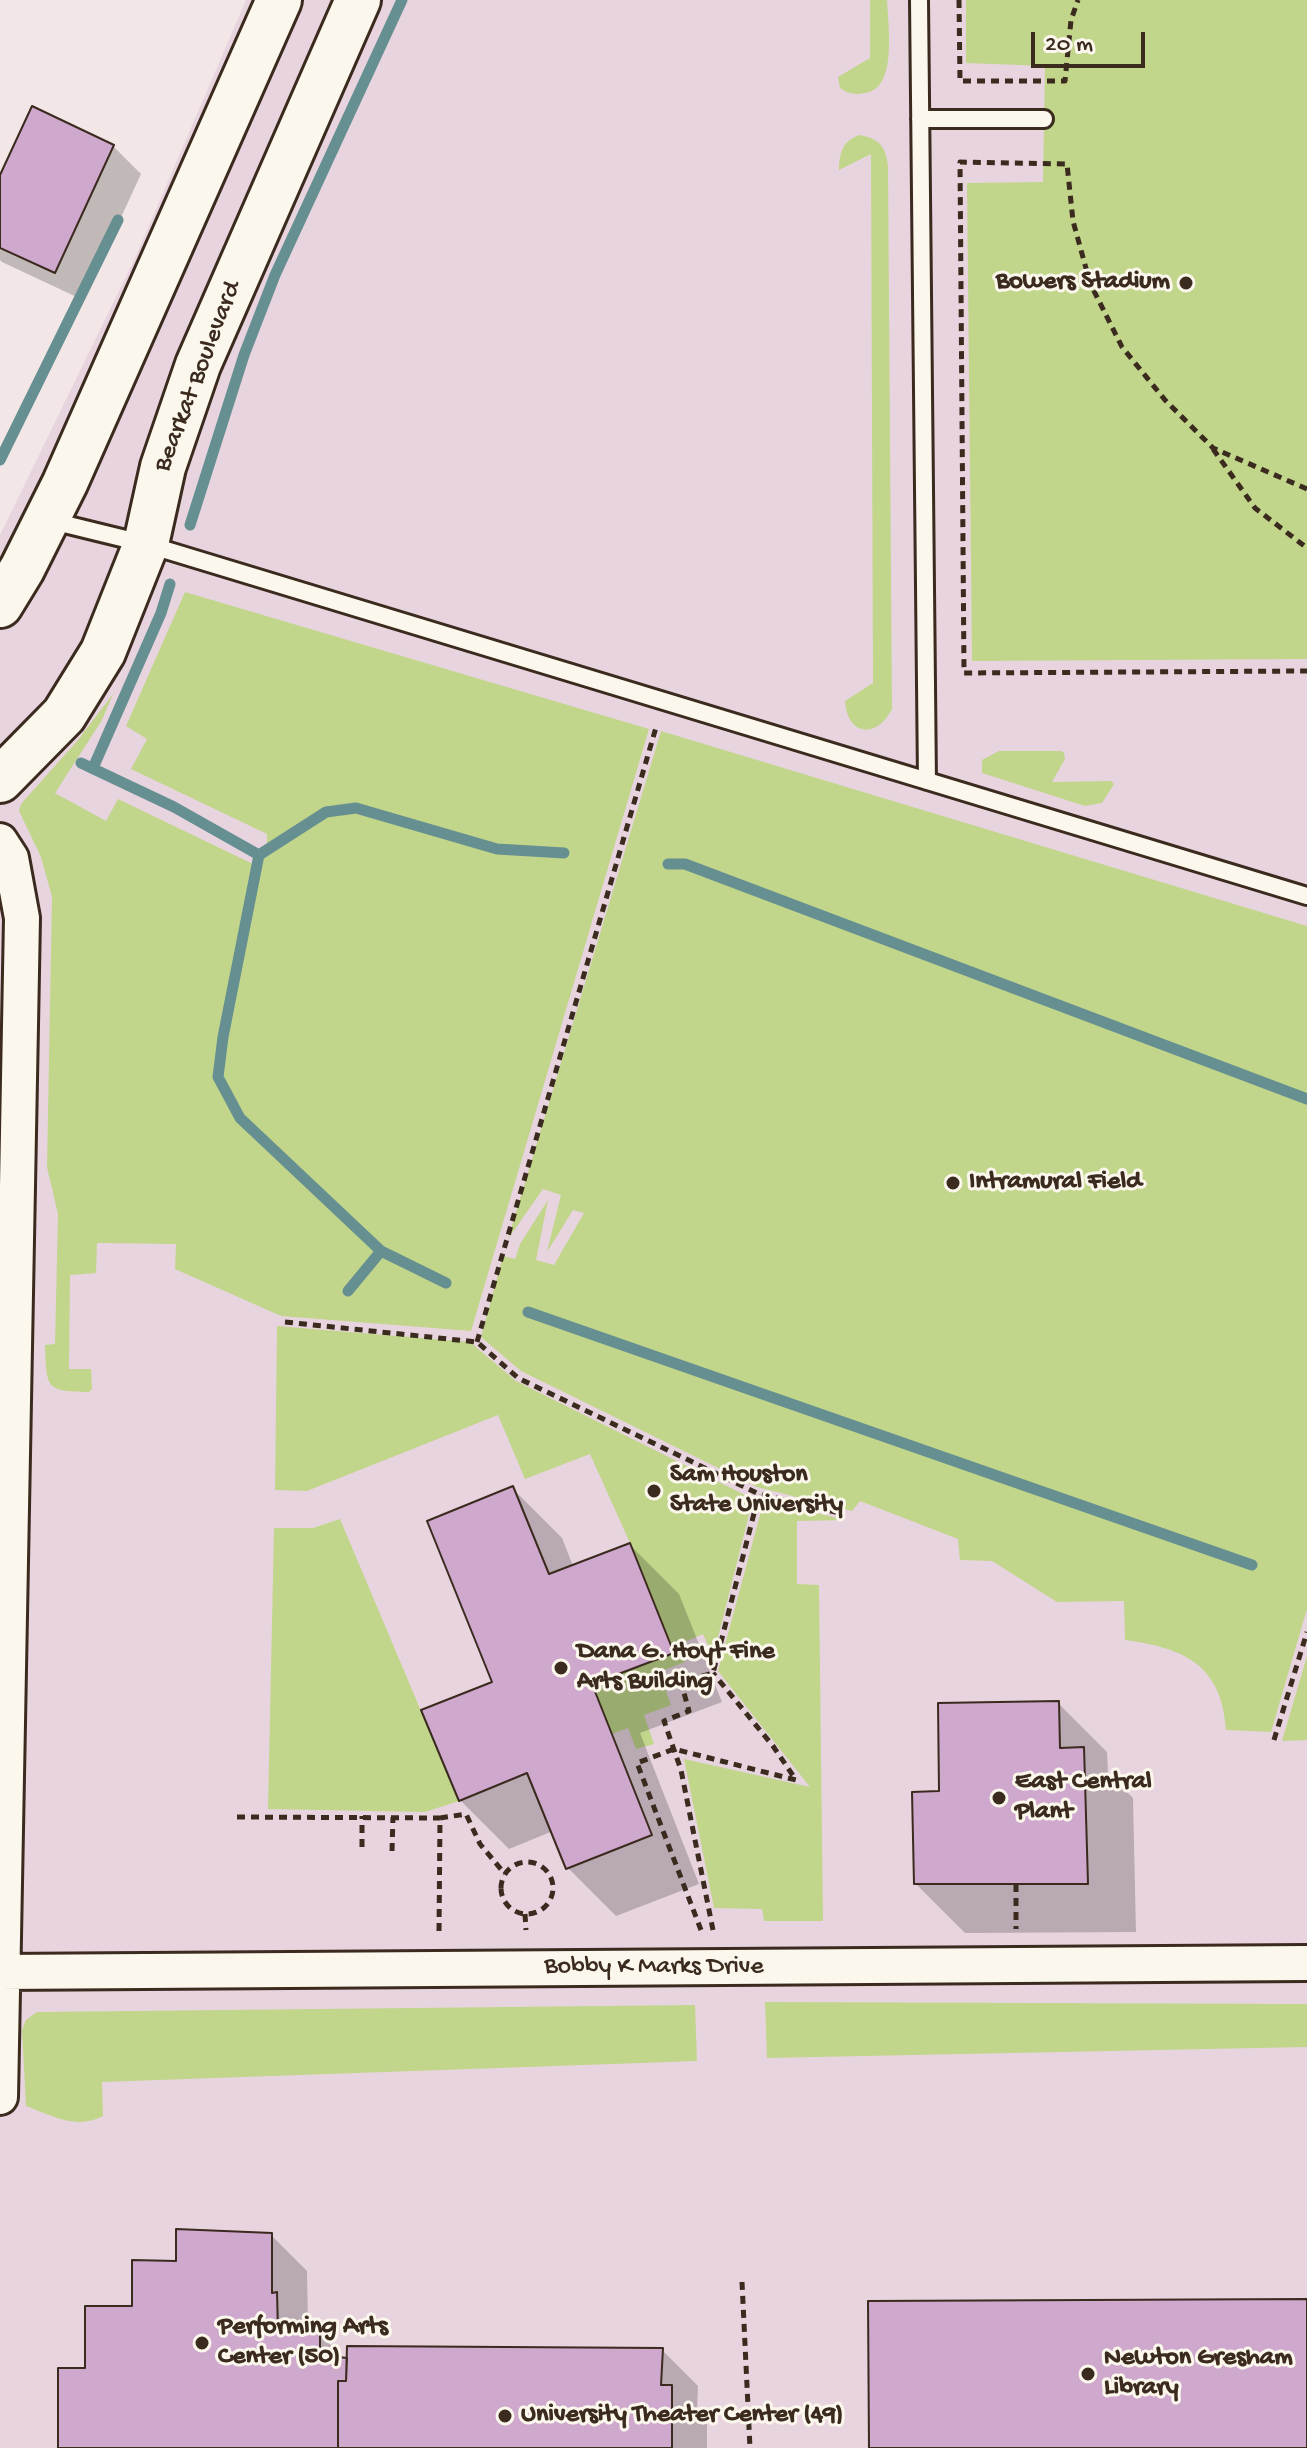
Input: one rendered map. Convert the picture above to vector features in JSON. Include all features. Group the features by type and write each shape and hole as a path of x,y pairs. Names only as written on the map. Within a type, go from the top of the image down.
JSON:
{"street":[{"path":"0,605 47,519 279,0"},
{"name":"Bearkat Boulevard","path":"0,780 64,715 103,652 146,544 163,467 198,365 358,0"},
{"path":"0,841 11,858 22,918 8,1212 0,2097"},
{"name":"Bobby K Marks Drive","path":"2,1972 1307,1963"}],"lane":[{"path":"919,0 927,781"},
{"path":"920,119 1044,119"},
{"path":"47,519 146,544 1307,896"}],"path":[{"path":"959,0 960,81 1065,81 1071,20 1078,0"},
{"path":"1307,548 1255,508 1213,448 1165,400 1122,347 1090,283 1073,221 1067,164 960,162 964,673 1307,671"},
{"path":"1213,448 1307,489"},
{"path":"477,1342 664,700"},
{"path":"285,1322 477,1342 518,1378 759,1494 844,1514"},
{"path":"713,1673 759,1494"},
{"path":"1274,1740 1307,1632"},
{"path":"713,1673 681,1682 689,1711 664,1721 681,1770 713,1930"},
{"path":"701,1930 637,1763 674,1749 796,1780 773,1746 713,1673"},
{"path":"237,1817 440,1818 466,1814 480,1844 505,1874"},
{"path":"362,1816 362,1847"},
{"path":"392,1851 393,1817"},
{"path":"439,1932 440,1818"},
{"path":"527,1861 542,1866 552,1880 552,1897 541,1910 525,1914 509,1907 503,1900 501,1882 505,1874 510,1867 527,1861"},
{"path":"1016,1884 1016,1930"},
{"path":"525,1914 526,1930"},
{"path":"742,2282 750,2448"}],"shaded area":[{"name":"Sam Houston State University","path":"246,0 1307,0 1307,2448 0,2448 0,535 135,258"}],"green space":[{"path":"870,0 887,0 887,68 875,89 852,94 840,88 838,77 870,58"},
{"path":"966,0 1307,0 1307,659 972,661 967,183 1043,182 1045,66 966,63"},
{"path":"860,135 881,145 888,166 892,709 886,719 871,729 857,727 851,721 845,701 873,683 871,154 839,170 843,148"},
{"path":"185,592 649,729 471,1331 281,1316 175,1269 176,1244 97,1243 96,1273 70,1275 69,1369 91,1369 92,1389 89,1392 65,1391 52,1386 49,1380 45,1349 45,1345 55,1344 58,1214 47,1167 52,897 41,857 19,811 21,804 78,740 113,694 102,720 55,793 106,821 118,799 255,865 267,852 267,834 131,769 147,739 126,726"},
{"path":"661,731 1307,926 1307,1609 1271,1732 1226,1730 1217,1689 1196,1663 1165,1648 1125,1640 1124,1601 1057,1602 992,1561 960,1560 958,1539 860,1501 852,1511 757,1487 521,1371 481,1337 503,1256 515,1259 520,1244 548,1200 536,1260 554,1265 584,1213 573,1210 547,1252 561,1195 543,1189 508,1239"},
{"path":"999,751 1061,751 1065,759 1052,782 1111,781 1114,784 1102,803 1085,806 982,773 982,760"},
{"path":"277,1326 470,1342 516,1381 753,1499 713,1657 703,1634 680,1644 685,1662 659,1672 671,1705 644,1715 654,1744 636,1749 628,1728 612,1734 592,1684 674,1653 590,1454 525,1479 498,1415 307,1491 275,1490"},
{"path":"764,1500 845,1520 797,1521 797,1584 819,1585 823,1921 764,1921 762,1909 714,1908 684,1759 810,1787 718,1671"},
{"path":"340,1519 459,1801 425,1812 268,1809 274,1528 313,1528"},
{"path":"1307,1656 1307,1740 1282,1741"},
{"path":"765,2002 1307,2004 1307,2047 767,2058"},
{"path":"695,2005 697,2061 102,2082 103,2116 84,2122 64,2120 26,2106 22,2030 26,2020 37,2012"}],"building":[{"path":"32,106 114,145 55,273 0,248 0,175"},
{"name":"Dana G. Hoyt Fine Arts Building","path":"513,1486 549,1574 630,1543 674,1653 592,1684 652,1835 566,1869 527,1773 459,1801 421,1710 492,1682 427,1521"},
{"name":"East Central Plant","path":"1059,1701 1060,1748 1084,1747 1088,1884 914,1884 912,1792 939,1791 938,1703"},
{"name":"Performing Arts Center (50)","path":"176,2229 272,2233 272,2293 277,2292 278,2331 320,2331 320,2355 347,2358 346,2381 338,2381 338,2448 58,2448 58,2368 85,2368 85,2306 132,2306 132,2260 176,2261"},
{"name":"Newton Gresham Library","path":"1307,2299 1307,2448 869,2448 868,2301"},
{"name":"University Theater Center (49)","path":"347,2346 663,2348 661,2385 672,2385 672,2448 338,2448 338,2381 346,2381"}],"waterway":[{"path":"190,525 244,355 275,275 402,0"},
{"path":"0,460 118,220"},
{"path":"93,768 161,613 170,584"},
{"path":"81,763 174,807 259,855"},
{"path":"446,1283 381,1251 240,1118 218,1077 259,855 326,812 356,808 497,849 564,853"},
{"path":"668,864 685,864 1307,1099"},
{"path":"348,1291 381,1251"},
{"path":"528,1312 1252,1565"}],"place":[{"name":"Bowers Stadium","path":"1186,283"},
{"name":"Intramural Field","path":"953,1183"},
{"name":"Sam Houston State University","path":"654,1491"},
{"name":"Dana G. Hoyt Fine Arts Building","path":"561,1668"},
{"name":"East Central Plant","path":"999,1798"},
{"name":"Performing Arts Center (50)","path":"202,2343"},
{"name":"Newton Gresham Library","path":"1088,2374"},
{"name":"University Theater Center (49)","path":"505,2416"}]}
